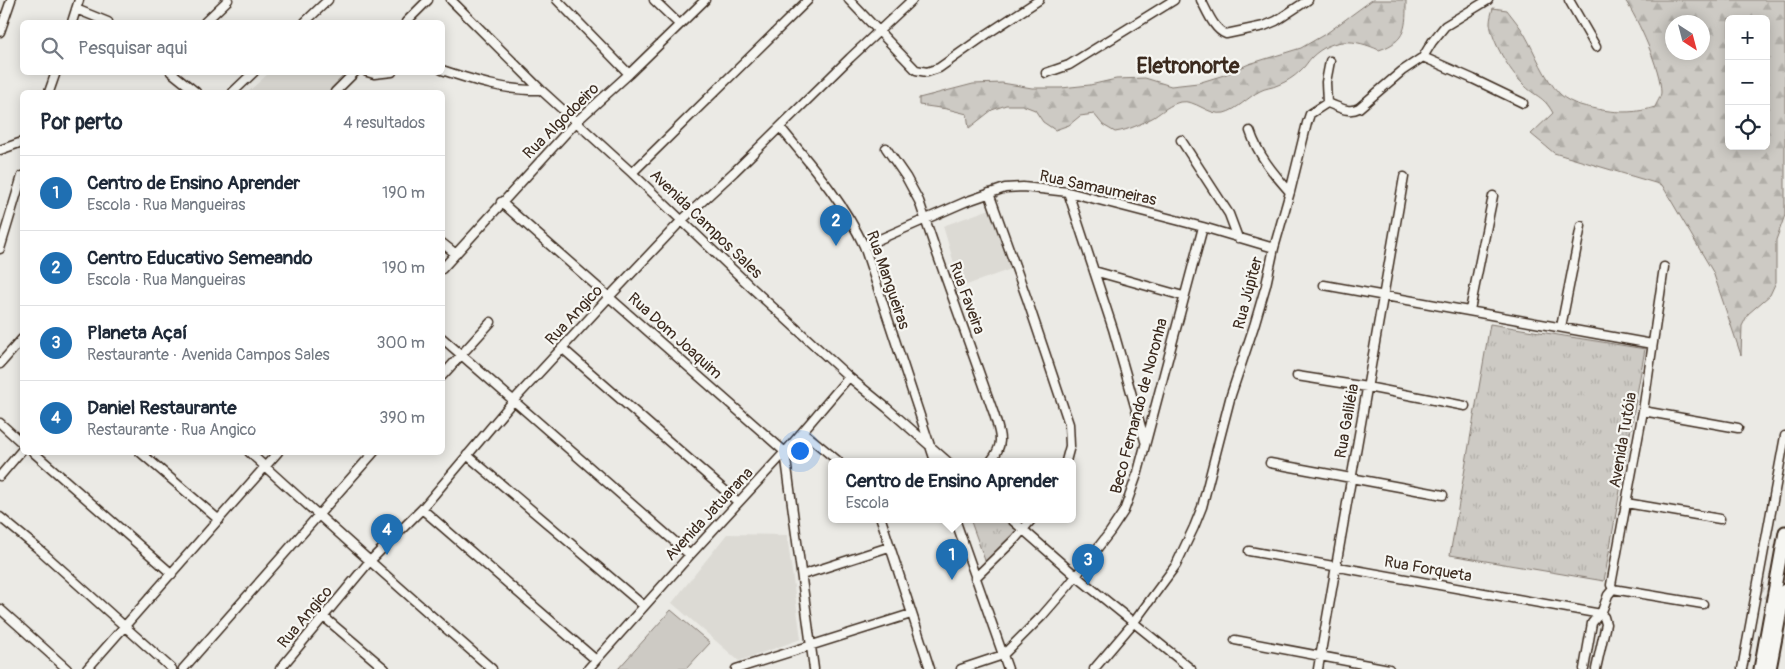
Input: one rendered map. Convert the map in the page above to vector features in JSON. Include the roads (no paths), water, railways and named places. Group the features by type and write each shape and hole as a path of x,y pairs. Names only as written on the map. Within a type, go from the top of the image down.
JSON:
{"highway":[{"path":"1760,669 1785,532"},
{"path":"1770,669 1785,590"}],"street":[{"path":"0,32 10,0"},
{"path":"73,20 79,0"},
{"path":"207,20 228,0"},
{"path":"307,20 328,0"},
{"path":"408,20 428,0"},
{"name":"Avenida Campos Sales","path":"451,0 541,90 849,377 944,458"},
{"path":"557,0 629,74"},
{"path":"654,0 678,24"},
{"name":"Rua Algodoeiro","path":"445,265 576,122 629,74 678,24 705,0"},
{"path":"632,173 808,0"},
{"path":"849,0 916,70 927,72 939,68 986,34 1039,0"},
{"name":"Rua Angico","path":"280,669 369,562 422,509 514,400 610,296 682,220 912,0"},
{"path":"1046,74 1069,65 1174,0"},
{"path":"1200,0 1217,28 1224,34 1264,26 1285,16 1308,0"},
{"path":"1330,62 1326,82 1327,103 1345,110 1354,110 1365,104 1402,71 1423,57 1445,26 1488,0"},
{"path":"1568,0 1596,47"},
{"path":"76,9 103,20"},
{"path":"1423,57 1473,78 1523,103"},
{"path":"445,71 495,86 541,90"},
{"path":"50,90 55,75"},
{"path":"175,75 194,90"},
{"path":"235,90 251,75"},
{"path":"337,90 353,75"},
{"name":"Rua Júpiter","path":"1094,669 1134,622 1176,565 1202,507 1231,395 1264,293 1306,123 1310,114 1327,103"},
{"name":"Rua Mangueiras","path":"780,127 839,201 864,246 934,458"},
{"path":"1250,131 1261,156 1290,192"},
{"path":"1181,140 1229,214 1238,238"},
{"path":"0,150 20,143"},
{"name":"Rua Faveira","path":"886,148 913,189 926,218 994,414 1000,447 993,458"},
{"name":"Rua Galiléia","path":"1318,669 1404,177"},
{"path":"0,249 20,183"},
{"name":"Rua Samaumeiras","path":"864,246 926,218 989,193 1005,188 1023,187 1068,192 1203,227 1274,248"},
{"path":"1068,192 1134,397 1145,443"},
{"path":"989,193 1069,424 1070,446 1067,458"},
{"path":"1470,310 1493,196"},
{"name":"Rua Dom Joaquim","path":"501,202 785,452"},
{"path":"1561,327 1581,226"},
{"name":"Beco Fernando de Noronha","path":"961,669 1003,655 1070,585 1124,511 1138,472 1203,227"},
{"path":"445,245 456,254"},
{"name":"Avenida Tutóia","path":"1584,669 1592,623 1601,614 1608,595 1613,589 1611,585 1643,411 1664,267"},
{"path":"1094,271 1184,296"},
{"path":"1324,285 1652,344"},
{"path":"445,373 490,322"},
{"path":"445,341 690,555"},
{"path":"562,348 738,502"},
{"path":"0,364 20,349"},
{"path":"1297,376 1367,386 1465,406"},
{"name":"Avenida Jatuarana","path":"588,669 803,432 849,377"},
{"path":"1643,411 1738,428"},
{"path":"0,423 20,442"},
{"path":"803,432 834,458"},
{"path":"1742,669 1785,436"},
{"path":"0,476 20,452"},
{"path":"785,452 814,669"},
{"path":"36,455 172,574"},
{"path":"143,455 219,520"},
{"path":"252,455 319,514 369,562 492,669"},
{"path":"87,669 275,455"},
{"path":"183,669 371,455"},
{"path":"467,455 644,606"},
{"path":"1270,462 1442,495"},
{"path":"1626,503 1720,519"},
{"path":"422,509 596,660"},
{"path":"0,517 125,625 172,669"},
{"path":"882,523 930,669"},
{"path":"956,523 1008,669"},
{"path":"1016,523 1076,576 1191,669"},
{"path":"975,578 1028,523"},
{"path":"802,575 889,547"},
{"name":"Rua Forqueta","path":"1249,551 1601,614"},
{"path":"1613,589 1703,604"},
{"path":"0,609 67,669"},
{"path":"736,669 911,614"},
{"name":"Avenida Tutóia","path":"1596,669 1606,624 1601,614"},
{"path":"324,617 385,669"},
{"path":"1235,640 1389,669"}],"tunnel":[{"path":"1757,586 1774,602"}],"place":[{"name":"Centro Educativo Semeando","path":"836,246"},
{"name":"Daniel Restaurante","path":"387,555"},
{"name":"Centro de Ensino Aprender","path":"952,580"},
{"name":"Planeta Açaí","path":"1088,585"}],"district":[{"name":"Eletronorte","path":"1188,66"}]}
